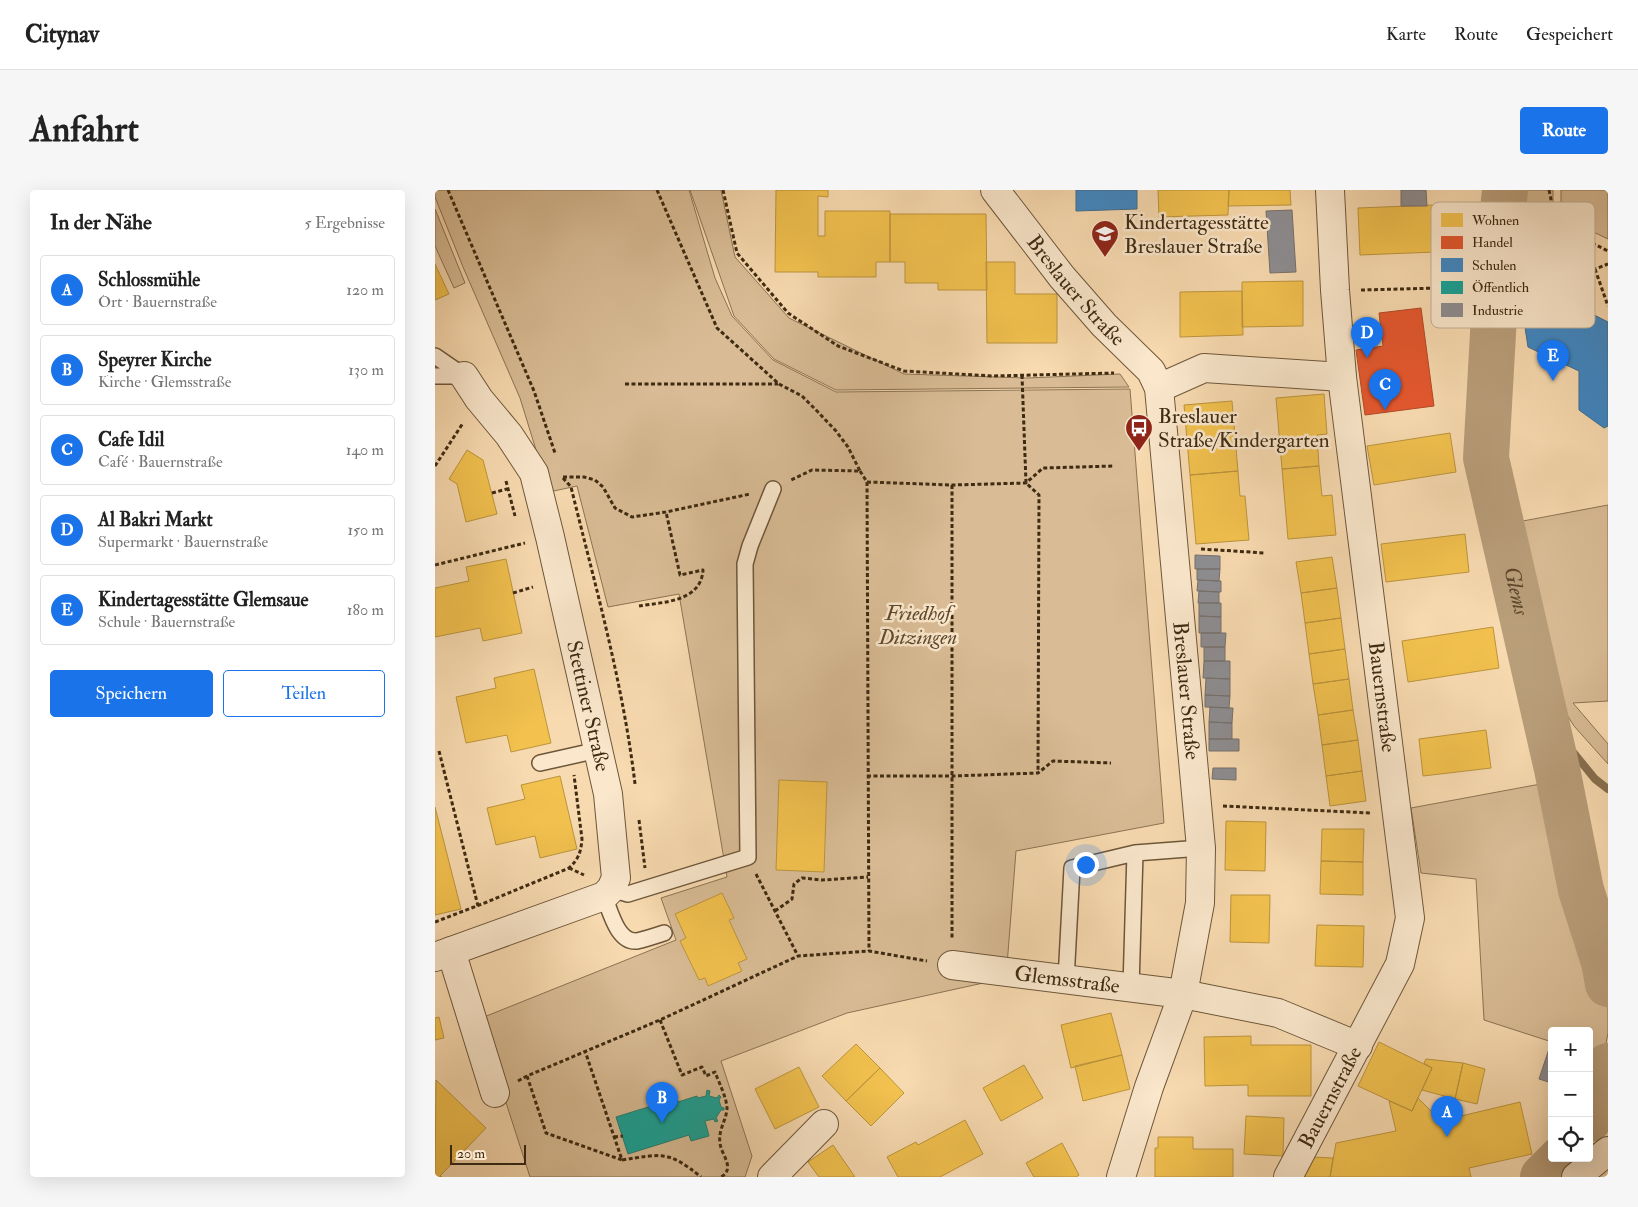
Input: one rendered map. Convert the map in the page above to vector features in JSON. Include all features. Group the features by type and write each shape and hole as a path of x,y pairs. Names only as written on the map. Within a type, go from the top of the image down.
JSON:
{"street":[{"name":"Breslauer Straße","path":"995,190 1063,278 1155,380 1201,848 1200,903 1183,994 1149,1087 1121,1177"},
{"name":"Bauernstraße","path":"1288,1177 1358,1046 1399,964 1410,918 1342,377 1335,290 1331,190"},
{"path":"1155,380 1204,368 1342,377"},
{"name":"Stettiner Straße","path":"465,376 479,399 509,435 534,473 608,794 616,878 607,893"},
{"path":"495,1093 443,954 607,893"},
{"name":"Glemsstraße","path":"952,965 1183,994"},
{"path":"1183,994 1278,1013 1358,1046"},
{"path":"772,1177 824,1124"},
{"path":"1576,1177 1608,1151"}],"lane":[{"path":"435,356 465,376"},
{"path":"435,376 465,376"},
{"path":"664,933 635,941 624,938 619,931 607,893 628,894 648,889 748,857 745,564 750,546 773,489"},
{"path":"540,763 598,750"},
{"path":"1066,980 1072,868 1135,853 1201,848"},
{"path":"1131,987 1135,853"}],"path":[{"path":"448,190 534,391 557,460"},
{"path":"657,190 717,328 779,384 802,396 818,412 848,447 867,482 869,951"},
{"path":"723,190 737,252 787,313 838,346 904,371 993,376 1022,375 1155,380"},
{"path":"1595,244 1608,251"},
{"path":"1608,264 1595,269 1608,306"},
{"path":"1335,290 1431,288"},
{"path":"1022,375 1026,483 1039,496 1038,773"},
{"path":"625,384 779,384"},
{"path":"435,466 479,399"},
{"path":"867,482 951,485 1026,483 1043,468 1114,466"},
{"path":"560,468 563,477 571,487 601,608 629,736 636,793"},
{"path":"563,477 584,477 595,480 603,487 615,508 632,518 773,489 812,470 861,471"},
{"path":"504,472 517,522"},
{"path":"495,1093 504,1090 527,1076 659,1020 798,956 869,951 952,965 951,485"},
{"path":"492,493 507,489"},
{"path":"639,606 690,595 698,587 702,576 703,570 680,575 666,512"},
{"path":"521,537 525,552"},
{"path":"435,564 550,537"},
{"path":"1192,548 1265,554"},
{"path":"513,593 533,587 531,579"},
{"path":"439,751 478,906"},
{"path":"435,922 569,868 575,862 581,848 582,839 572,757"},
{"path":"867,776 953,776 1038,773 1053,761 1111,763"},
{"path":"1222,806 1397,815"},
{"path":"639,812 648,889"},
{"path":"748,857 798,956"},
{"path":"775,911 792,899 794,884 802,878 822,880 868,877"},
{"path":"659,1020 683,1075 702,1067 706,1076 715,1072 727,1108 719,1136 720,1146 728,1169 721,1177"},
{"path":"585,1051 622,1160"},
{"path":"527,1076 545,1133 622,1160 662,1155 683,1162 701,1177"},
{"path":"614,1137 623,1136"}],"green space":[{"name":"Friedhof Ditzingen","path":"435,190 689,190 715,278 732,316 773,360 836,392 1130,389 1164,823 1016,851 1006,978 847,1013 721,1061 752,1156 745,1177 530,1177 479,1019 676,940 661,898 727,877 679,594 608,607 577,486 549,492 520,398 463,267 435,197"},
{"path":"690,190 721,190 735,257 789,318 904,374 1027,378 1120,374 1129,387 836,390 774,359 734,316"},
{"path":"1492,190 1553,190 1553,202 1491,202"},
{"path":"1561,190 1608,190 1608,239 1595,233 1595,202 1561,202"},
{"path":"435,209 465,283 454,288 435,246"},
{"path":"1481,328 1496,328 1486,458 1540,701 1559,735 1584,828 1608,931 1608,1033 1603,1059 1593,1055 1593,1027 1548,1027 1548,1041 1484,1020 1476,879 1421,873 1411,808 1546,783 1526,700 1475,460"},
{"path":"1608,505 1608,701 1573,703 1608,744 1608,764 1574,726 1559,702 1536,644 1507,524"}],"building: Wohnen":[{"path":"776,190 828,190 828,197 818,196 818,236 825,236 825,211 890,211 890,262 876,262 876,277 818,277 818,272 775,272"},
{"path":"1158,190 1229,190 1228,215 1159,217"},
{"path":"1229,190 1290,190 1291,205 1228,206"},
{"path":"1431,205 1431,252 1360,255 1358,208"},
{"path":"890,214 986,214 987,290 938,290 938,283 905,283 905,262 890,262"},
{"path":"986,262 1015,262 1015,294 1057,294 1057,343 987,343"},
{"path":"435,264 449,294 435,300"},
{"path":"1303,281 1303,326 1242,327 1242,282"},
{"path":"1242,291 1243,335 1180,337 1180,292"},
{"path":"1324,394 1327,434 1317,435 1319,466 1282,469 1276,398"},
{"path":"1232,401 1238,471 1190,475 1184,405"},
{"path":"1450,433 1456,472 1374,485 1367,446"},
{"path":"467,450 483,460 497,514 466,522 457,484 449,479"},
{"path":"1319,466 1322,496 1332,495 1336,535 1288,539 1282,469"},
{"path":"1238,471 1240,496 1245,496 1249,540 1196,544 1190,475"},
{"path":"1465,534 1469,572 1386,582 1381,544"},
{"path":"1332,557 1337,588 1301,593 1296,562"},
{"path":"506,559 522,633 483,641 480,628 435,637 435,588 469,581 466,567"},
{"path":"1337,588 1341,618 1305,623 1301,593"},
{"path":"1341,618 1345,649 1309,654 1305,623"},
{"path":"1493,627 1499,668 1408,682 1402,641"},
{"path":"1345,649 1349,679 1313,684 1309,654"},
{"path":"534,669 551,743 511,752 507,735 466,743 456,697 496,688 494,678"},
{"path":"1349,679 1353,710 1318,715 1313,684"},
{"path":"1353,710 1358,740 1322,745 1318,715"},
{"path":"1486,730 1491,768 1423,776 1419,739"},
{"path":"1358,740 1362,771 1326,776 1322,745"},
{"path":"1362,771 1366,801 1330,806 1326,776"},
{"path":"560,776 577,849 540,858 535,836 496,845 487,808 525,799 521,785"},
{"path":"779,780 827,782 824,872 776,870"},
{"path":"435,807 461,909 435,915"},
{"path":"1226,821 1266,822 1265,871 1225,870"},
{"path":"1322,829 1364,829 1363,862 1321,861"},
{"path":"1321,861 1363,862 1363,895 1320,894"},
{"path":"722,893 734,918 729,920 747,959 738,963 742,971 708,986 705,978 699,980 680,941 686,938 675,914"},
{"path":"1231,895 1270,895 1269,943 1230,942"},
{"path":"1317,925 1364,926 1363,967 1315,966"},
{"path":"1111,1013 1122,1055 1071,1068 1061,1025"},
{"path":"439,1017 444,1038 435,1040 435,1018"},
{"path":"1251,1036 1251,1045 1311,1045 1311,1096 1248,1096 1248,1085 1205,1086 1204,1037"},
{"path":"1379,1042 1432,1068 1412,1111 1358,1086"},
{"path":"856,1044 880,1068 846,1101 822,1076"},
{"path":"1122,1055 1130,1089 1083,1101 1075,1066"},
{"path":"1426,1059 1463,1063 1455,1099 1422,1090 1432,1068 1424,1063"},
{"path":"1463,1063 1485,1069 1477,1104 1455,1099"},
{"path":"1024,1065 1043,1098 1001,1121 983,1088"},
{"path":"799,1067 819,1107 775,1129 755,1089"},
{"path":"880,1068 904,1093 871,1126 846,1101"},
{"path":"436,1080 486,1128 440,1176 442,1177 435,1177"},
{"path":"1418,1098 1434,1114 1455,1110 1457,1117 1520,1102 1532,1154 1469,1168 1471,1177 1330,1177 1336,1143 1396,1131 1389,1101 1412,1111"},
{"path":"1246,1116 1284,1118 1283,1156 1244,1154"},
{"path":"965,1120 983,1154 940,1177 898,1177 887,1157 916,1142 918,1145"},
{"path":"1158,1137 1193,1137 1193,1149 1233,1149 1233,1177 1155,1177 1155,1148 1158,1148"},
{"path":"1062,1143 1079,1175 1076,1177 1034,1177 1026,1163"},
{"path":"833,1145 855,1177 819,1177 808,1162"},
{"path":"1313,1157 1333,1158 1330,1177 1303,1177"}],"building: Handel":[{"path":"1421,308 1434,406 1365,415 1356,350 1383,346 1379,313"}],"building: Schulen":[{"path":"1076,190 1137,190 1137,209 1076,211"},
{"path":"1595,315 1608,322 1608,426 1604,428 1579,410 1579,371 1528,347 1525,328 1595,328"}],"building: Öffentlich":[{"path":"707,1090 710,1091 709,1096 717,1098 719,1095 721,1097 719,1100 721,1107 724,1108 716,1118 718,1121 715,1122 714,1119 705,1121 709,1136 691,1141 689,1135 628,1154 616,1117 677,1098 678,1102 697,1096 698,1098 706,1096"}],"building: Industrie":[{"path":"1401,190 1426,190 1427,206 1401,206"},
{"path":"1292,210 1296,272 1270,273 1266,211"},
{"path":"1195,555 1220,556 1220,569 1195,569"},
{"path":"1197,569 1220,569 1219,581 1197,580"},
{"path":"1198,580 1221,581 1221,592 1197,591"},
{"path":"1199,591 1219,592 1219,603 1198,603"},
{"path":"1199,603 1221,603 1221,617 1199,616"},
{"path":"1199,616 1221,617 1221,633 1199,633"},
{"path":"1201,633 1226,633 1225,647 1201,647"},
{"path":"1204,647 1225,647 1225,661 1204,661"},
{"path":"1204,661 1230,661 1230,679 1203,678"},
{"path":"1206,678 1230,679 1230,696 1205,695"},
{"path":"1205,695 1230,696 1229,708 1205,707"},
{"path":"1210,707 1233,708 1232,723 1209,722"},
{"path":"1209,722 1232,723 1232,739 1209,739"},
{"path":"1209,739 1239,739 1239,751 1209,751"},
{"path":"1213,768 1236,768 1236,780 1212,779"},
{"path":"1548,1052 1548,1082 1539,1079"}],"waterway":[{"name":"Glems","path":"1504,202 1505,190"},
{"name":"Glems","path":"1493,328 1486,458 1557,769 1581,890 1604,962 1608,984"},
{"path":"1540,701 1559,735 1595,779 1608,789"},
{"name":"Glems","path":"1590,1117 1602,1092 1608,1066"},
{"name":"Glems","path":"1543,1177 1558,1162"}],"place":[{"name":"Kindertagesstätte Breslauer Straße","path":"1105,258"},
{"name":"Al Bakri Markt","path":"1367,358"},
{"name":"Kindertagesstätte Glemsaue","path":"1553,381"},
{"name":"Cafe Idil","path":"1385,410"},
{"name":"Breslauer Straße/Kindergarten","path":"1139,452"},
{"name":"Speyrer Kirche","path":"662,1123"},
{"name":"Schlossmühle","path":"1447,1137"}]}
